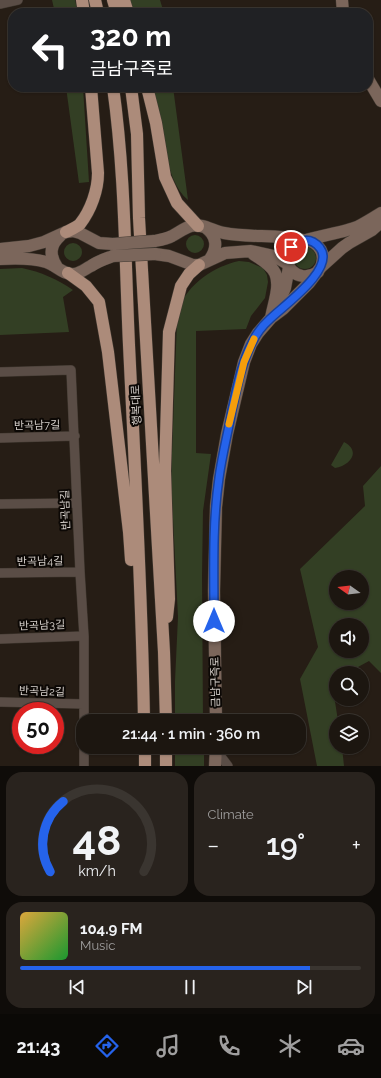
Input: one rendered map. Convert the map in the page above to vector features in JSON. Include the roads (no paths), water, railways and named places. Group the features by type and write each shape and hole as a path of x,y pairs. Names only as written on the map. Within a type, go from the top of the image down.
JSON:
{"highway":[{"path":"63,234 79,225 94,197 98,185 91,92"},
{"name":"행복대로","path":"114,92 123,179 143,652 144,714"},
{"name":"행복대로","path":"132,92 137,134 139,218 164,652 166,714"},
{"path":"148,92 156,123 165,177 176,203 202,226"},
{"path":"164,652 169,599 165,471 170,332 181,286 189,274 204,262"},
{"path":"68,274 86,286 99,302 108,352 129,532 132,580 143,652"},
{"path":"145,754 145,766"},
{"path":"166,754 166,766"}],"street":[{"path":"0,4 18,0"},
{"path":"373,87 381,101"},
{"path":"376,224 381,206"},
{"name":"금남구즉로","path":"376,224 356,227 295,243 291,247 287,258 289,265 295,274 306,277 312,275 349,243 376,224 381,213"},
{"path":"0,259 27,259 46,262 68,274 75,274 82,272 104,259 113,250 172,236 192,226 202,226 222,233 239,236 294,238 316,244 321,249 323,255 323,261 319,269"},
{"path":"202,226 214,236 216,242 216,249 204,262"},
{"path":"0,250 37,244 73,231 113,250 169,256 193,265 225,253 247,251 274,256 289,265"},
{"path":"272,236 292,233 342,231"},
{"path":"56,267 51,254 52,247 55,240 63,234"},
{"path":"247,251 267,263 275,273 277,287 271,318"},
{"name":"금남구즉로","path":"271,318 285,288 289,265"},
{"name":"금남구즉로","path":"216,714 215,547 219,479 233,406 244,362 251,344 271,318 283,309 309,284 319,269"},
{"name":"반곡남길","path":"0,372 71,370 84,636 84,714"},
{"name":"반곡남7길","path":"0,438 75,436"},
{"path":"0,504 77,503"},
{"name":"반곡남4길","path":"0,573 80,572"},
{"name":"반곡남3길","path":"0,639 84,636"},
{"name":"반곡남2길","path":"0,702 84,704"},
{"path":"84,754 84,766"},
{"path":"215,766 216,754"},
{"path":"220,754 228,766"}]}
